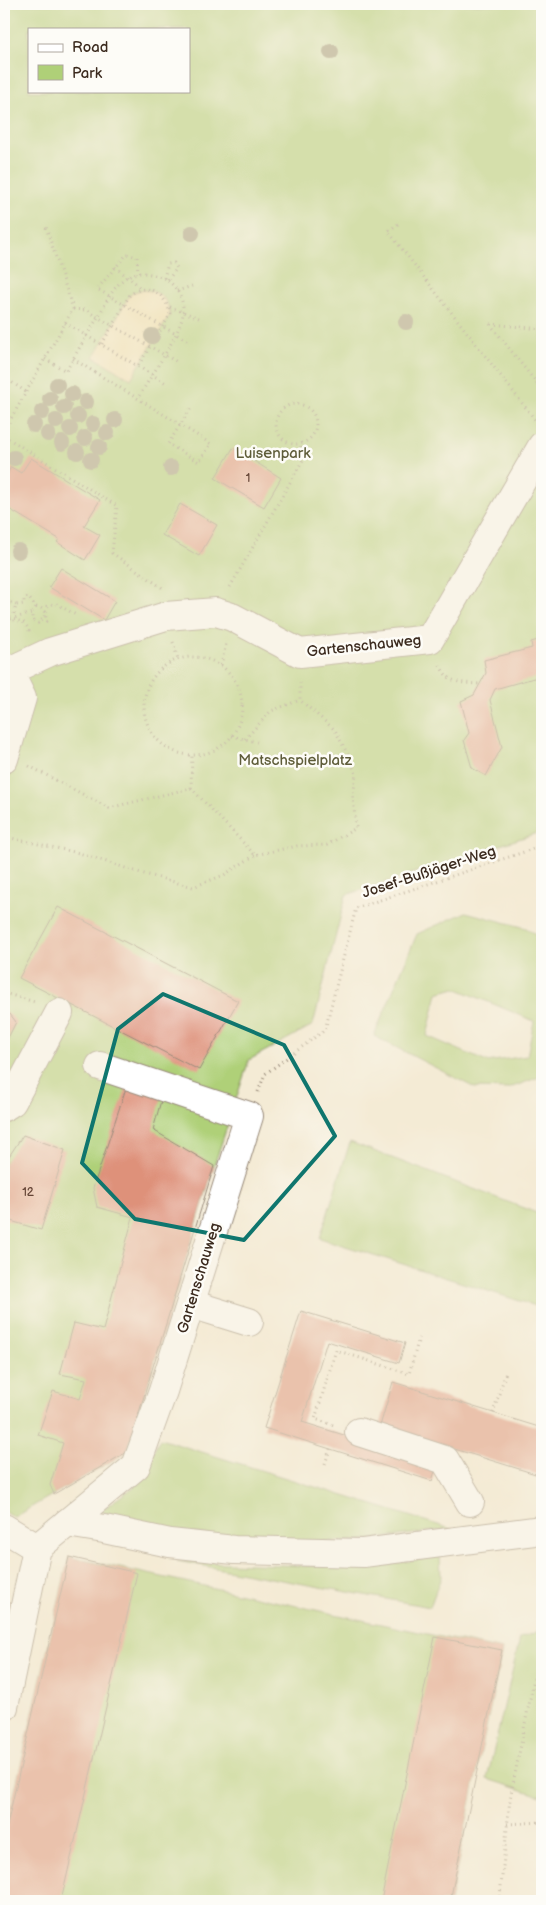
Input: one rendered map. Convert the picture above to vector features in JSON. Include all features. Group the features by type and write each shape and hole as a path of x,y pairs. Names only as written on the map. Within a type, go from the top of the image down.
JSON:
{"street":[{"name":"Gartenschauweg","path":"5,756 22,698 9,671 50,652 166,616 216,612 232,617 300,653 430,638 539,434"},
{"path":"4,1107 12,1102 59,1013"},
{"path":"100,1066 249,1116"},
{"name":"Gartenschauweg","path":"37,1548 136,1466 163,1391 249,1116"},
{"path":"191,1304 249,1322"},
{"path":"358,1432 445,1460 470,1502"},
{"path":"67,1524 104,1529 170,1543 234,1550 353,1553 542,1530"},
{"path":"4,1528 37,1548 4,1707"}],"path":[{"path":"398,224 388,231 539,434"},
{"path":"4,430 73,309 46,227"},
{"path":"138,273 137,257 127,254 97,289 190,342"},
{"path":"174,263 177,268 165,279 168,264 174,263"},
{"path":"115,267 126,277 136,282 141,290"},
{"path":"45,359 66,371 110,296 126,277 138,273 150,274 165,279 177,291 182,301 183,312 176,334 138,398"},
{"path":"177,291 192,286"},
{"path":"102,344 124,304 134,292 141,290 158,292 164,297 169,306 170,314 138,366"},
{"path":"169,306 199,318"},
{"path":"73,309 86,310 179,362"},
{"path":"65,323 166,383"},
{"path":"542,329 490,324 542,390"},
{"path":"73,360 138,398 180,424 211,444 199,462 168,444 180,424 191,408"},
{"path":"4,377 26,392"},
{"path":"292,404 306,406 315,416 315,430 312,436 300,444 282,439 276,428 281,410 292,404"},
{"path":"4,436 117,506 112,553 164,588 166,616 178,659"},
{"path":"216,612 304,458 300,444"},
{"path":"28,636 29,629 23,622 11,619 6,614 4,609 6,603 24,604 24,600 28,597 36,607 32,613 32,620 38,623 44,618 48,606 55,603 67,608 82,619 87,629 96,638"},
{"path":"6,614 14,614 16,605"},
{"path":"8,647 4,637 4,628 11,619 32,613"},
{"path":"430,638 444,674 460,683 480,684"},
{"path":"193,656 210,659 221,665 232,675 239,688 242,700 242,713 232,736 214,751 192,755 173,751 163,745 152,734 144,715 144,695 156,672 166,664 193,656"},
{"path":"4,841 11,838 79,853 193,887 224,875 255,855 297,846 327,845 356,828 353,797 356,774 335,730 300,700 299,685"},
{"path":"245,739 271,711 300,700"},
{"path":"232,736 257,742"},
{"path":"192,755 191,788 255,855"},
{"path":"5,756 50,776 109,808 191,788"},
{"name":"Josef-Bußjäger-Weg","path":"249,1116 265,1074 325,1030 356,908 542,846"},
{"path":"358,1432 315,1419 336,1350 409,1374 419,1338"},
{"path":"493,1413 506,1372"},
{"path":"540,1384 542,1377"},
{"path":"325,1464 330,1449"},
{"path":"501,1901 510,1799 542,1639"},
{"path":"507,1824 542,1822"}],"highlighted area":[{"path":"163,994 284,1045 335,1136 244,1240 135,1219 82,1163 118,1029"}],"green space":[{"name":"Luisenpark","path":"4,4 542,4 542,814 537,833 346,895 313,1025 249,1060 214,1166 127,1452 14,1517 4,1511"},
{"path":"466,912 526,928 542,938 542,1076 507,1089 475,1088 374,1036 417,934","holes":["455,988 534,1021 527,1056 487,1062 427,1036 437,993"]},
{"path":"350,1142 542,1215 542,1308 320,1238"},
{"path":"160,1439 451,1529 358,1541 262,1542 137,1524 100,1511 135,1486"},
{"path":"440,1556 441,1577 430,1607 177,1561 373,1567"},
{"path":"69,1557 502,1650 450,1901 4,1901 4,1838"},
{"path":"542,1630 541,1796 487,1779 520,1638"}],"sand":[{"path":"141,290 152,291 161,296 167,304 170,315 131,379 94,357 129,296"}],"building":[{"path":"233,448 281,478 264,507 215,478"},
{"path":"31,458 100,500 84,526 100,535 85,560 57,542 59,539 4,506 4,475 6,476 11,467 21,473"},
{"path":"180,504 217,525 199,556 162,535"},
{"path":"61,568 115,601 104,620 49,587"},
{"path":"542,639 541,676 495,689 490,700 502,747 486,776 472,768 464,740 469,733 461,701 474,695 486,673 484,660 532,648 531,642"},
{"path":"58,907 238,1001 199,1070 19,978"},
{"path":"4,1011 10,1014 16,1022 4,1046"},
{"path":"127,1085 162,1097 153,1130 214,1166 127,1452 54,1494 50,1485 63,1443 38,1435 53,1391 80,1399 86,1379 60,1374 74,1323 103,1330 133,1217 97,1207 93,1188"},
{"path":"23,1135 65,1150 41,1230 4,1219 4,1164"},
{"path":"301,1311 405,1343 399,1363 327,1341 302,1422 437,1464 432,1481 264,1428"},
{"path":"393,1382 542,1428 542,1476 380,1426"},
{"path":"69,1557 137,1573 61,1901 4,1901 4,1838"},
{"path":"435,1637 502,1650 450,1901 381,1901"}],"park label":[{"name":"Matschspielplatz","path":"295,760"}]}
